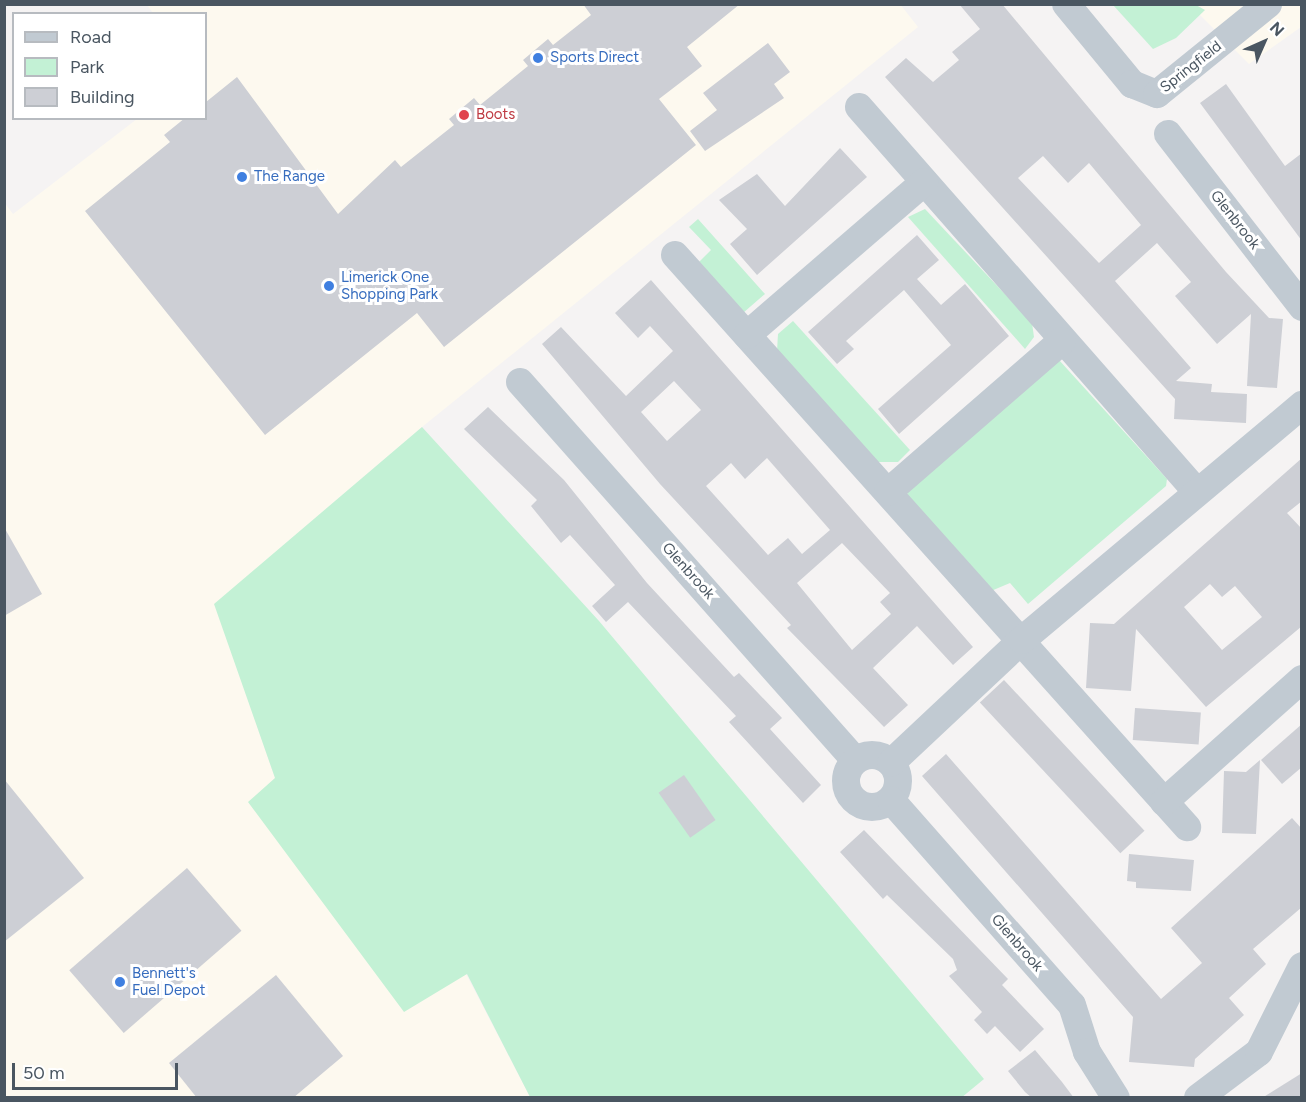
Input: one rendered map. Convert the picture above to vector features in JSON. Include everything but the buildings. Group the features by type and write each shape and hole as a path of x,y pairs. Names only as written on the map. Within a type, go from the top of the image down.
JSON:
{"street":[{"name":"Springfield","path":"1066,4 1143,93 1167,90 1240,15 1268,4"},
{"path":"859,107 1062,341 1197,492"},
{"name":"Glenbrook","path":"1168,134 1302,307"},
{"path":"747,335 924,182"},
{"path":"675,255 1187,827"},
{"path":"888,492 1062,341"},
{"name":"Glenbrook","path":"520,382 855,760"},
{"path":"891,763 1022,640 1302,405"},
{"path":"1164,802 1302,679"},
{"path":"877,755 891,763 898,785 891,800 876,807 853,799 846,776 855,760 877,755"},
{"name":"Glenbrook","path":"891,800 1072,1005 1087,1052 1116,1098"},
{"path":"1198,1098 1259,1052 1302,966"}],"shaded area":[{"path":"900,4 918,27 422,427 215,604 275,778 249,803 466,974 530,1097 5,1097 4,202 13,214 136,120 207,120 207,12 152,12 147,5"},
{"path":"1190,5 1301,5 1301,27 1249,64"}],"green space":[{"path":"1113,5 1196,5 1205,10 1176,38 1153,49"},
{"path":"925,209 1032,323 1034,337 1025,349 908,217"},
{"path":"698,219 765,294 743,313 699,262 711,250 689,227"},
{"path":"793,321 910,450 898,462 877,462 777,351 778,334"},
{"path":"1059,360 1167,479 1166,486 1028,604 1010,583 991,591 912,507 907,492"},
{"path":"422,427 599,621 984,1079 961,1098 530,1097 467,974 404,1012 248,802 275,778 214,604"}],"place":[{"name":"Sports Direct","path":"538,58"},
{"name":"Boots","path":"464,115"},
{"name":"The Range","path":"242,177"},
{"name":"Limerick One Shopping Park","path":"329,286"},
{"name":"Bennett's Fuel Depot","path":"120,982"}]}
